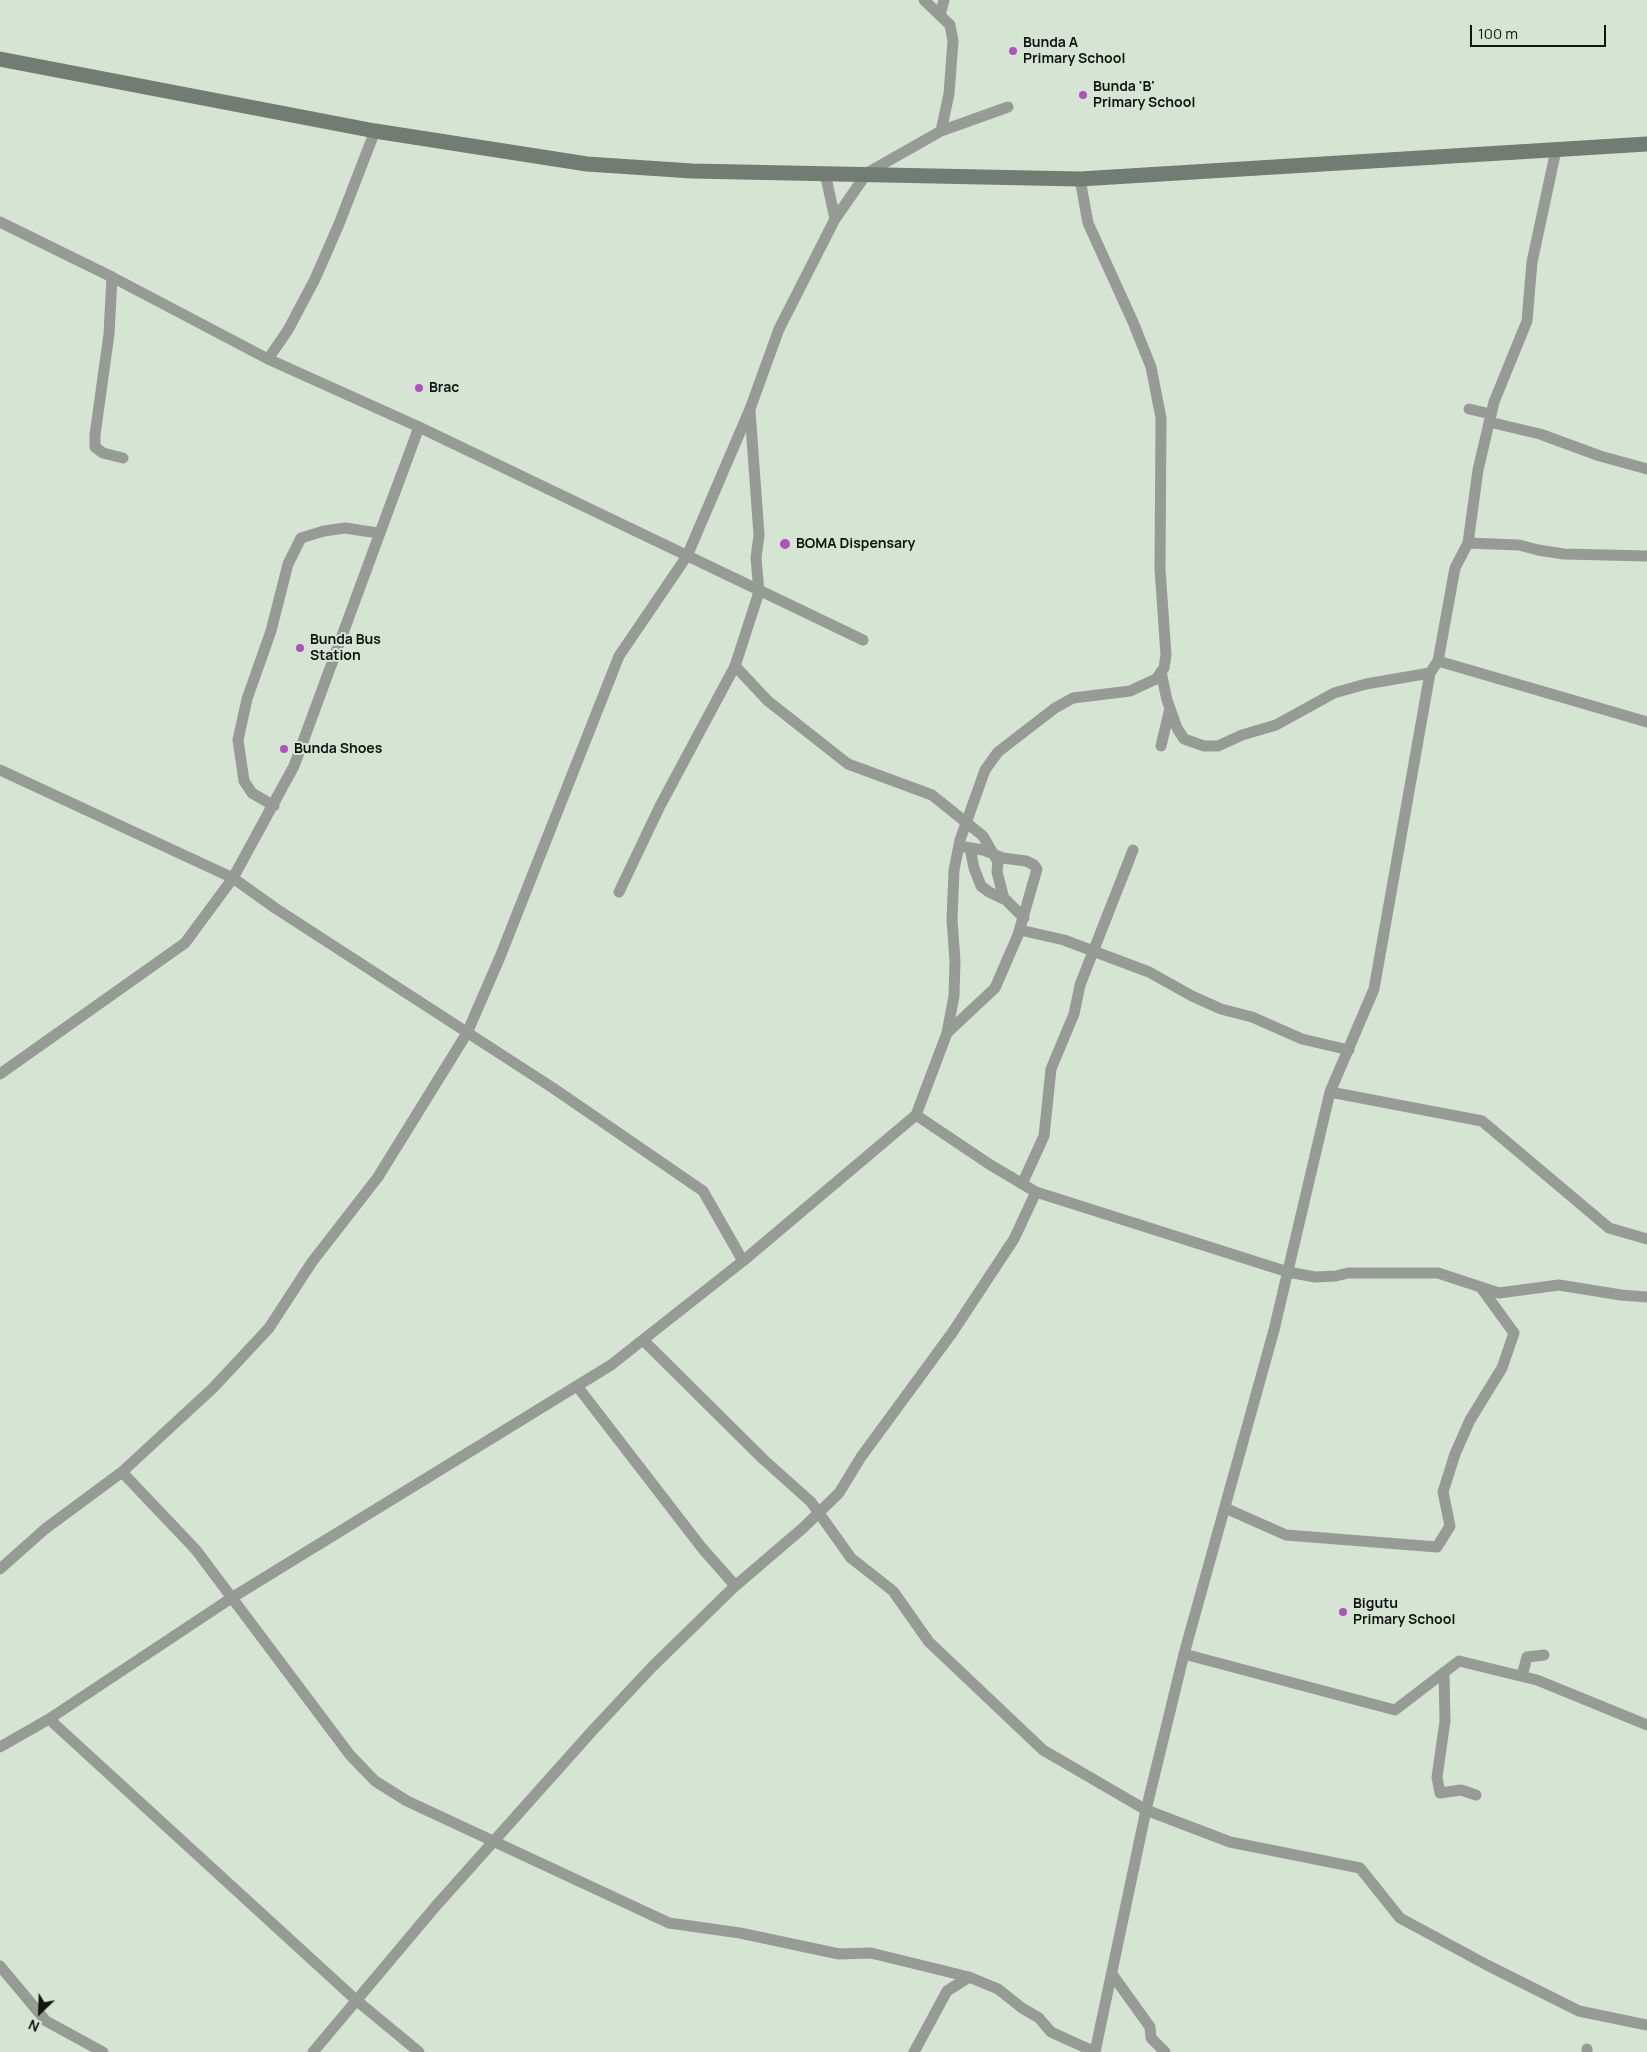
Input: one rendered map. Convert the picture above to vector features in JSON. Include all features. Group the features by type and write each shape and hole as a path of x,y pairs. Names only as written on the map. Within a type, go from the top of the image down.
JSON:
{"main road":[{"path":"0,59 374,131 587,164 692,171 867,173 1080,179 1647,144"}],"street":[{"path":"924,0 950,26 954,41 949,94 941,131"},
{"path":"940,15 944,0"},
{"path":"0,1569 45,1529 122,1472 213,1388 268,1328 312,1262 378,1177 468,1033 619,656 687,556 750,409 779,329 836,219 867,173 941,131 1008,107"},
{"path":"268,359 288,330 315,279 340,224 374,131"},
{"path":"122,1472 196,1550 350,1755 376,1781 407,1801 669,1923 740,1933 839,1954 871,1953 970,1976 998,1989 1039,2018 1051,2032 1095,2052 1146,1810 1184,1654 1288,1272 1330,1092 1374,990 1430,673 1438,661 1455,568 1468,543 1478,470 1490,418 1527,321 1532,262 1556,150"},
{"path":"825,173 836,219"},
{"path":"0,1747 48,1718 233,1597 611,1365 743,1261 916,1115 947,1033 954,996 955,961 952,920 954,870 964,847 966,823 985,770 998,752 1021,732 1073,698 1130,690 1156,679 1161,672 1166,655 1160,569 1161,418 1151,367 1130,315 1088,223 1080,179"},
{"path":"0,222 112,276 268,359 419,427 759,592 863,640"},
{"path":"112,276 109,334 95,447 103,453 123,458"},
{"path":"619,892 664,798 735,666 759,592 756,558 759,535 750,409"},
{"path":"1469,409 1600,456 1647,469"},
{"path":"0,1074 185,943 233,878 274,806 294,766 378,533 419,427"},
{"path":"274,806 252,793 244,781 238,740 247,699 271,631 288,564 301,538 324,531 344,528 378,533"},
{"path":"1468,543 1519,545 1564,554 1647,556"},
{"path":"1438,661 1647,722"},
{"path":"735,666 768,702 848,764 932,795 983,836 998,862 997,872 1004,899"},
{"path":"1161,672 1177,728 1184,739 1204,746 1218,746 1242,735 1276,725 1334,693 1366,684 1430,673"},
{"path":"1162,746 1170,708"},
{"path":"0,770 233,878 275,908 468,1033 703,1191 743,1261"},
{"path":"947,1033 995,988 1020,930 1037,869 1026,861 964,847"},
{"path":"964,847 981,886 988,892 1004,899 1024,918"},
{"path":"1022,1184 1044,1136 1051,1069 1074,1014 1080,985 1133,850"},
{"path":"1020,930 1064,940 1149,972 1192,996 1221,1009 1252,1017 1302,1038 1349,1050"},
{"path":"1330,1092 1482,1121 1609,1228 1647,1239"},
{"path":"916,1115 1036,1192 1288,1272 1316,1277 1348,1273 1438,1273 1499,1293 1559,1286 1621,1295 1647,1296"},
{"path":"313,2052 493,1842 626,1694 734,1587 839,1493 861,1457 952,1333 1014,1239 1036,1192"},
{"path":"1225,1508 1286,1535 1437,1547 1450,1526 1443,1492 1455,1454 1470,1420 1502,1368 1514,1333 1482,1289"},
{"path":"643,1340 763,1459 811,1502 850,1558 893,1591 928,1642 1043,1750 1146,1810 1230,1842 1360,1868 1400,1918 1579,2011 1647,2025"},
{"path":"578,1386 734,1587"},
{"path":"1184,1654 1395,1710 1458,1661 1537,1680 1647,1725"},
{"path":"1522,1676 1527,1657 1544,1655"},
{"path":"1444,1672 1445,1721 1436,1777 1440,1793 1461,1790 1476,1795"},
{"path":"48,1718 356,2000 419,2052"},
{"path":"0,1966 46,2021 103,2052"},
{"path":"1112,1974 1150,2027 1151,2038 1165,2052"},
{"path":"914,2052 947,1991 970,1976"}],"place":[{"name":"Bunda A Primary School","path":"1013,51"},
{"name":"Bunda 'B' Primary School","path":"1083,95"},
{"name":"Brac","path":"419,388"},
{"name":"BOMA Dispensary","path":"785,544"},
{"name":"Bunda Bus Station","path":"300,648"},
{"name":"Bunda Shoes","path":"284,749"},
{"name":"Bigutu Primary School","path":"1343,1612"}]}
